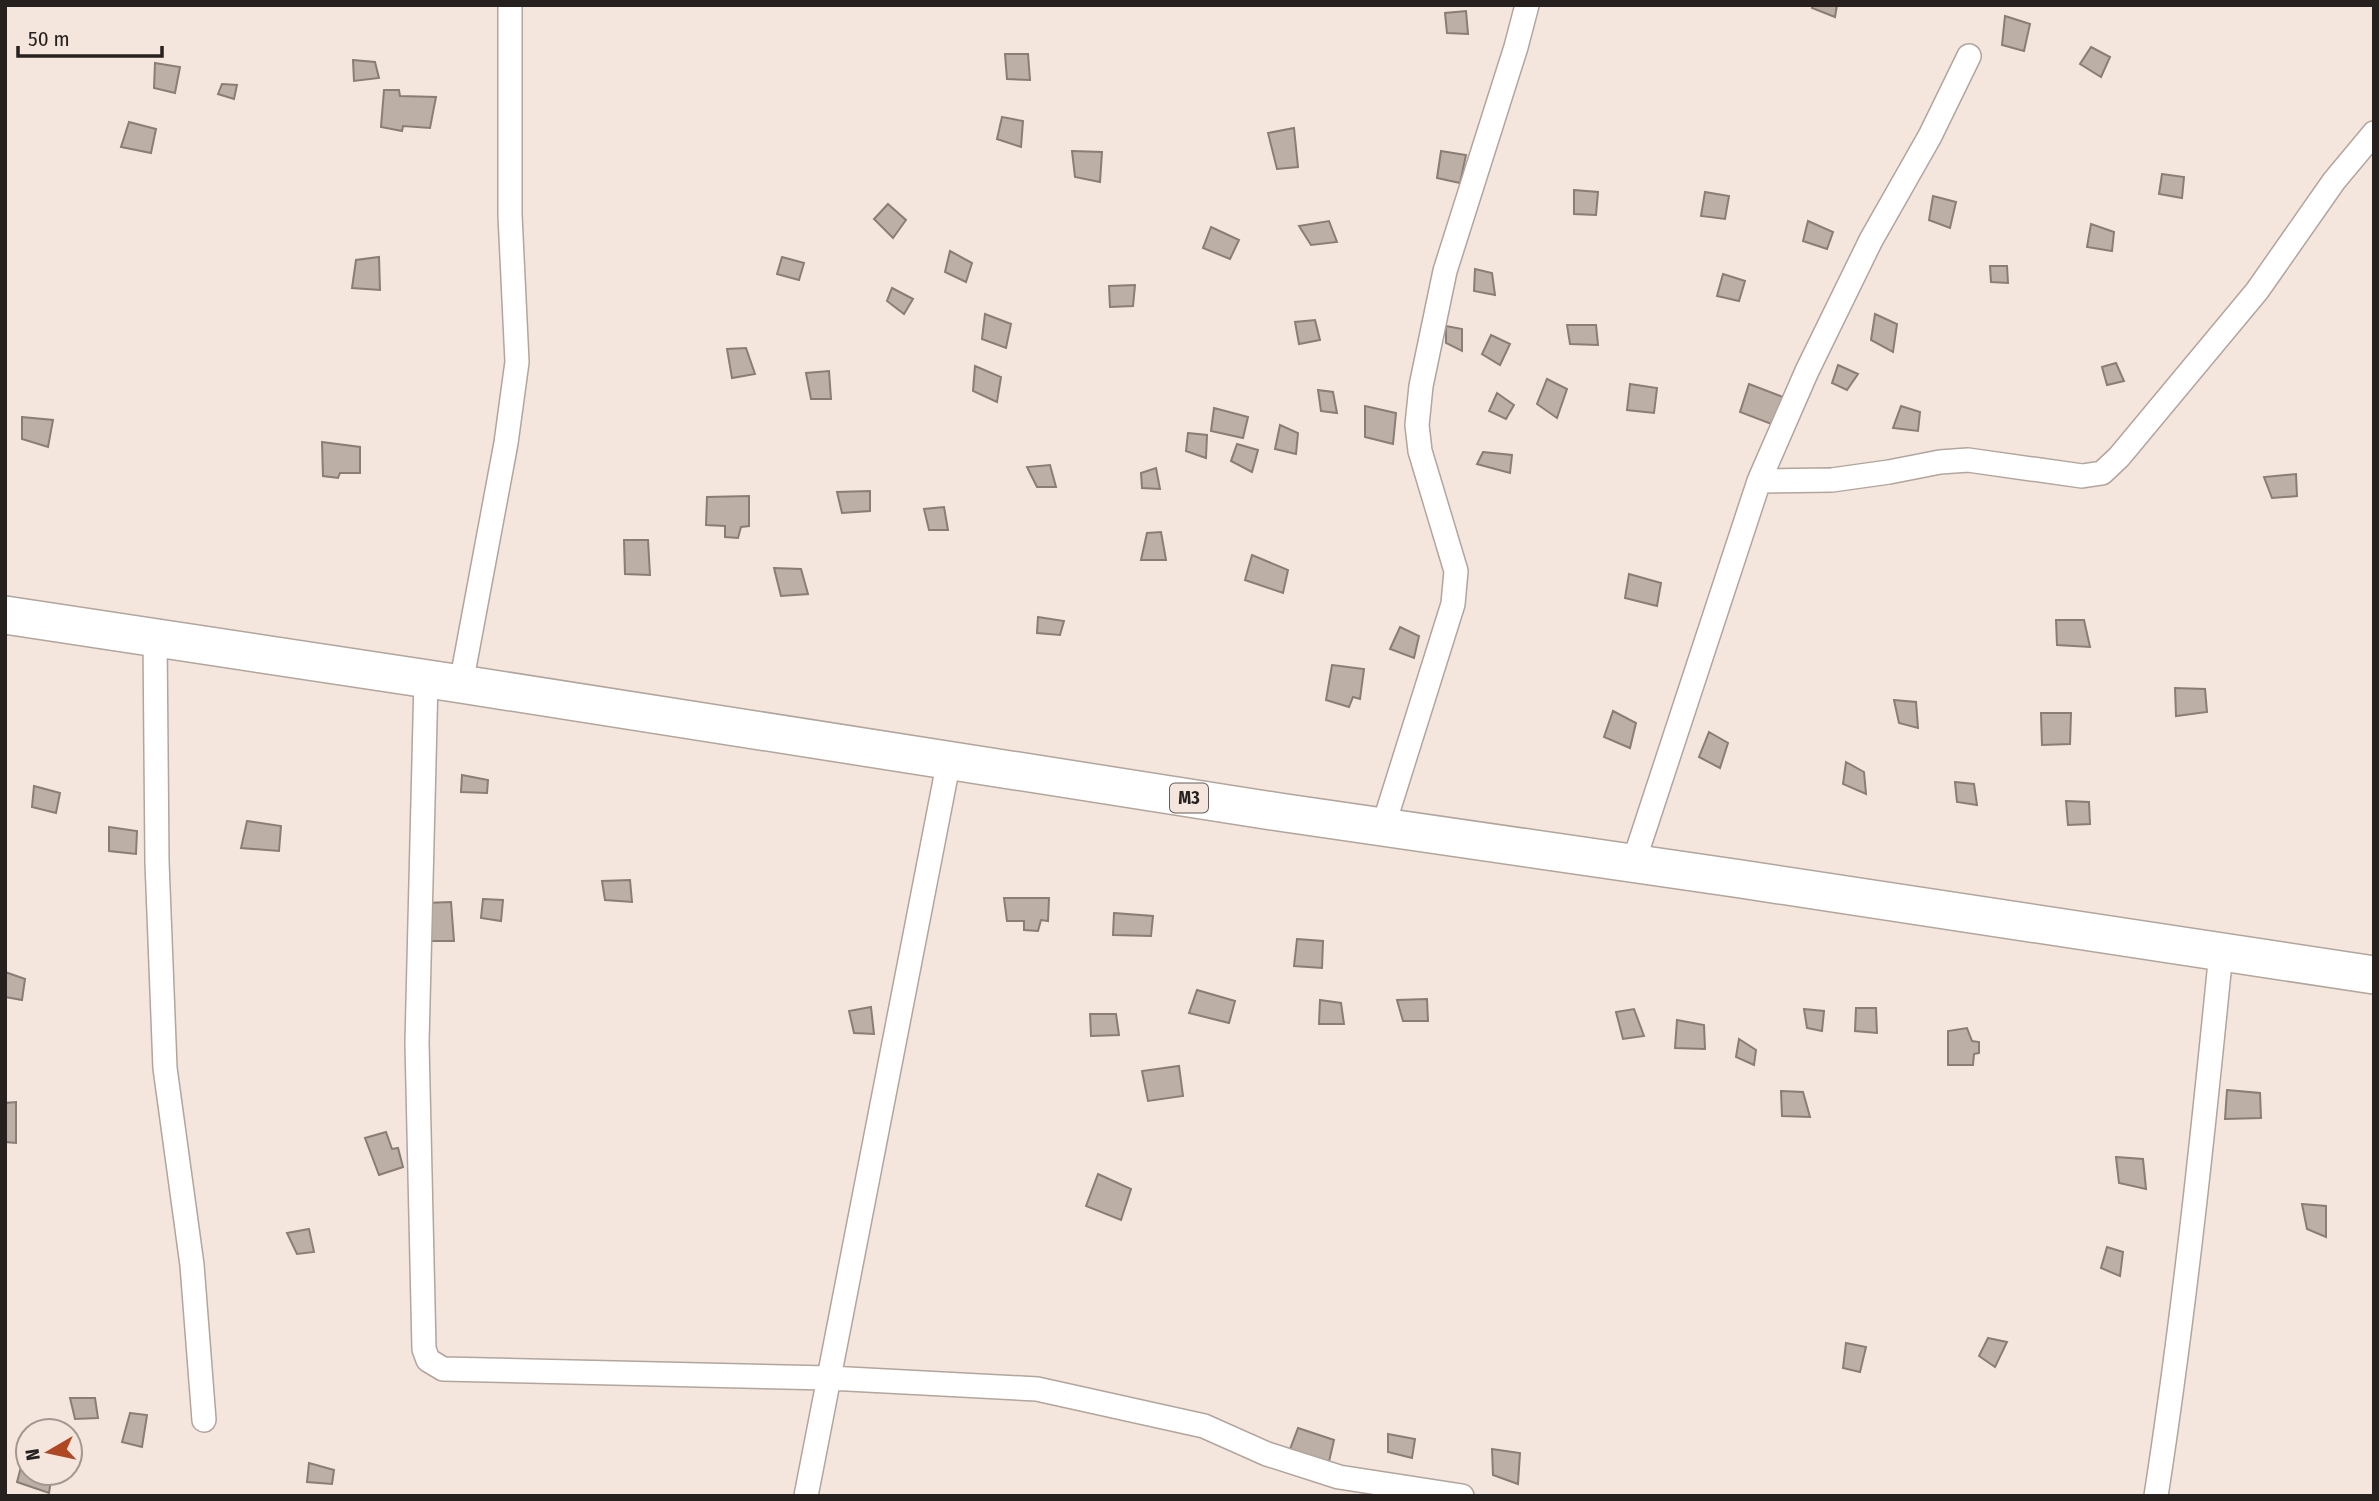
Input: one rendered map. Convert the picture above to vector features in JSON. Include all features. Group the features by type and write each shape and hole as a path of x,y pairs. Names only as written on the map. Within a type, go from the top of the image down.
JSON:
{"main road":[{"name":"M3","path":"5,615 1383,827 2374,975"}],"street":[{"path":"510,5 510,215 517,362 506,443 444,682 417,1042 424,1349 428,1360 443,1369 829,1378 1037,1390 1204,1426 1267,1454 1339,1477 1462,1496"},
{"path":"1383,827 1453,604 1456,571 1419,451 1417,425 1421,386 1445,271 1527,5"},
{"path":"1633,864 1759,481 1807,371 1871,240 1930,136 1969,56"},
{"path":"1759,481 1832,480 1968,460 2082,476 2102,473 2119,457 2257,291 2334,181 2374,133"},
{"path":"155,637 157,862 165,1068 192,1265 204,1420"},
{"path":"806,1496 949,760"},
{"path":"2156,1496 2194,1207 2221,952"}],"building":[{"path":"1813,5 1837,5 1835,17 1812,8"},
{"path":"1466,11 1468,34 1447,33 1445,13"},
{"path":"2005,16 2030,24 2024,51 2002,45"},
{"path":"2091,47 2110,57 2101,77 2080,64"},
{"path":"1005,54 1028,54 1030,80 1007,79"},
{"path":"353,60 375,62 379,78 354,81"},
{"path":"155,63 180,67 175,93 154,88"},
{"path":"222,84 237,85 234,99 218,94"},
{"path":"384,90 399,90 400,96 436,97 430,128 403,126 402,131 381,127"},
{"path":"1002,117 1023,121 1021,147 997,139"},
{"path":"129,122 156,129 151,153 121,147"},
{"path":"1294,128 1298,167 1277,169 1268,133"},
{"path":"1072,151 1102,152 1100,182 1075,177"},
{"path":"1441,151 1466,155 1460,183 1437,178"},
{"path":"2162,174 2184,177 2182,198 2159,194"},
{"path":"1574,190 1598,192 1596,215 1574,214"},
{"path":"1705,192 1729,196 1725,219 1701,216"},
{"path":"1933,196 1956,202 1950,228 1929,220"},
{"path":"888,204 906,220 893,238 874,219"},
{"path":"1329,221 1337,242 1311,245 1299,226"},
{"path":"1808,221 1833,232 1827,249 1803,241"},
{"path":"2091,224 2114,232 2112,251 2087,247"},
{"path":"1211,227 1239,240 1230,259 1203,248"},
{"path":"950,251 972,263 966,282 945,272"},
{"path":"379,257 380,290 352,288 356,260"},
{"path":"782,257 804,263 799,280 777,274"},
{"path":"1990,266 2007,266 2008,283 1991,282"},
{"path":"1475,269 1492,273 1495,295 1474,291"},
{"path":"1723,274 1745,281 1739,301 1717,296"},
{"path":"1135,285 1133,306 1110,307 1109,286"},
{"path":"892,288 913,299 904,314 887,301"},
{"path":"985,314 1011,324 1006,348 982,339"},
{"path":"1875,314 1897,324 1893,352 1871,340"},
{"path":"1315,320 1320,340 1299,344 1295,322"},
{"path":"1567,325 1596,325 1598,345 1570,344"},
{"path":"1446,326 1462,329 1462,351 1446,343"},
{"path":"1491,335 1510,344 1500,365 1482,354"},
{"path":"746,348 755,374 732,378 727,349"},
{"path":"2116,363 2124,381 2107,385 2102,367"},
{"path":"1838,365 1858,374 1847,390 1832,383"},
{"path":"975,366 1001,377 997,402 973,391"},
{"path":"829,371 831,399 811,399 806,373"},
{"path":"1547,379 1567,389 1557,418 1537,404"},
{"path":"1630,384 1657,388 1654,413 1627,410"},
{"path":"1749,384 1783,397 1774,425 1740,412"},
{"path":"1318,390 1333,392 1337,413 1321,411"},
{"path":"1497,393 1514,405 1506,419 1489,411"},
{"path":"1365,406 1396,413 1393,444 1365,437"},
{"path":"1901,406 1920,412 1918,431 1893,428"},
{"path":"1214,408 1248,417 1243,438 1211,431"},
{"path":"22,417 53,420 48,447 22,439"},
{"path":"1280,425 1298,433 1296,454 1275,449"},
{"path":"1188,433 1207,435 1206,458 1186,451"},
{"path":"322,442 360,447 360,473 340,473 338,478 323,476"},
{"path":"1237,444 1258,450 1252,472 1231,461"},
{"path":"1483,452 1512,455 1510,473 1477,464"},
{"path":"1050,465 1056,487 1037,487 1027,467"},
{"path":"1156,468 1160,489 1142,488 1141,473"},
{"path":"2296,474 2297,496 2272,498 2264,477"},
{"path":"870,491 870,511 842,513 837,492"},
{"path":"749,496 749,526 741,527 738,538 725,537 725,526 706,525 707,497"},
{"path":"944,507 948,530 929,530 924,509"},
{"path":"1161,532 1166,560 1141,560 1147,533"},
{"path":"624,540 648,540 650,575 625,574"},
{"path":"1252,555 1288,570 1283,593 1245,580"},
{"path":"774,568 801,569 808,594 781,596"},
{"path":"1629,574 1661,583 1657,606 1625,598"},
{"path":"1038,617 1064,621 1060,635 1037,633"},
{"path":"2056,620 2084,620 2090,647 2057,645"},
{"path":"1400,627 1419,636 1414,658 1390,649"},
{"path":"1332,665 1364,669 1360,699 1353,697 1349,707 1326,700"},
{"path":"2175,688 2205,689 2207,712 2176,716"},
{"path":"1894,700 1916,702 1918,728 1899,723"},
{"path":"1613,711 1636,723 1630,748 1604,737"},
{"path":"2041,713 2071,713 2070,744 2042,745"},
{"path":"1709,732 1728,743 1720,768 1699,757"},
{"path":"1846,762 1864,772 1866,794 1843,784"},
{"path":"462,775 488,780 487,793 461,792"},
{"path":"1955,782 1974,784 1977,805 1957,802"},
{"path":"34,786 60,793 56,813 32,807"},
{"path":"2066,801 2089,802 2090,824 2068,825"},
{"path":"247,821 281,826 279,851 241,848"},
{"path":"109,827 137,831 136,854 109,851"},
{"path":"630,880 632,902 605,900 602,881"},
{"path":"1004,898 1049,898 1048,921 1041,920 1038,931 1024,930 1024,921 1007,921"},
{"path":"483,899 503,900 501,921 481,918"},
{"path":"451,902 454,941 427,941 424,903"},
{"path":"1114,913 1153,916 1151,936 1113,935"},
{"path":"1297,939 1323,941 1322,968 1294,966"},
{"path":"5,972 25,979 22,1000 5,997"},
{"path":"1197,990 1235,1001 1229,1023 1189,1013"},
{"path":"1427,999 1428,1021 1403,1021 1397,1000"},
{"path":"1320,1000 1341,1003 1344,1024 1319,1024"},
{"path":"871,1007 874,1034 854,1033 849,1011"},
{"path":"1856,1008 1876,1008 1877,1033 1855,1031"},
{"path":"1634,1009 1644,1036 1623,1039 1616,1012"},
{"path":"1804,1009 1824,1011 1822,1031 1807,1028"},
{"path":"1090,1014 1116,1014 1119,1035 1091,1036"},
{"path":"1677,1020 1704,1025 1705,1049 1675,1048"},
{"path":"1967,1028 1972,1041 1979,1042 1979,1053 1974,1054 1973,1065 1948,1065 1948,1031"},
{"path":"1739,1039 1756,1050 1754,1065 1736,1057"},
{"path":"1179,1066 1183,1096 1148,1101 1142,1071"},
{"path":"2227,1090 2260,1093 2261,1118 2225,1119"},
{"path":"1781,1091 1803,1092 1810,1117 1782,1116"},
{"path":"16,1102 16,1143 5,1142 5,1103"},
{"path":"386,1132 392,1149 398,1148 403,1167 379,1175 365,1138"},
{"path":"2116,1157 2143,1159 2146,1189 2119,1183"},
{"path":"1098,1174 1131,1189 1121,1220 1086,1206"},
{"path":"2302,1204 2326,1206 2326,1237 2307,1229"},
{"path":"309,1229 314,1252 297,1254 287,1233"},
{"path":"2107,1247 2123,1252 2120,1276 2101,1268"},
{"path":"1988,1338 2007,1342 1995,1367 1979,1356"},
{"path":"1846,1343 1866,1347 1860,1372 1843,1368"},
{"path":"70,1398 95,1398 98,1418 75,1417"},
{"path":"130,1413 147,1415 142,1447 122,1442"},
{"path":"1298,1428 1334,1440 1328,1466 1289,1452"},
{"path":"1388,1434 1415,1439 1412,1458 1388,1452"},
{"path":"1492,1449 1520,1453 1518,1484 1493,1475"},
{"path":"309,1463 334,1470 332,1484 307,1482"},
{"path":"32,1487 50,1487 49,1493"}]}
